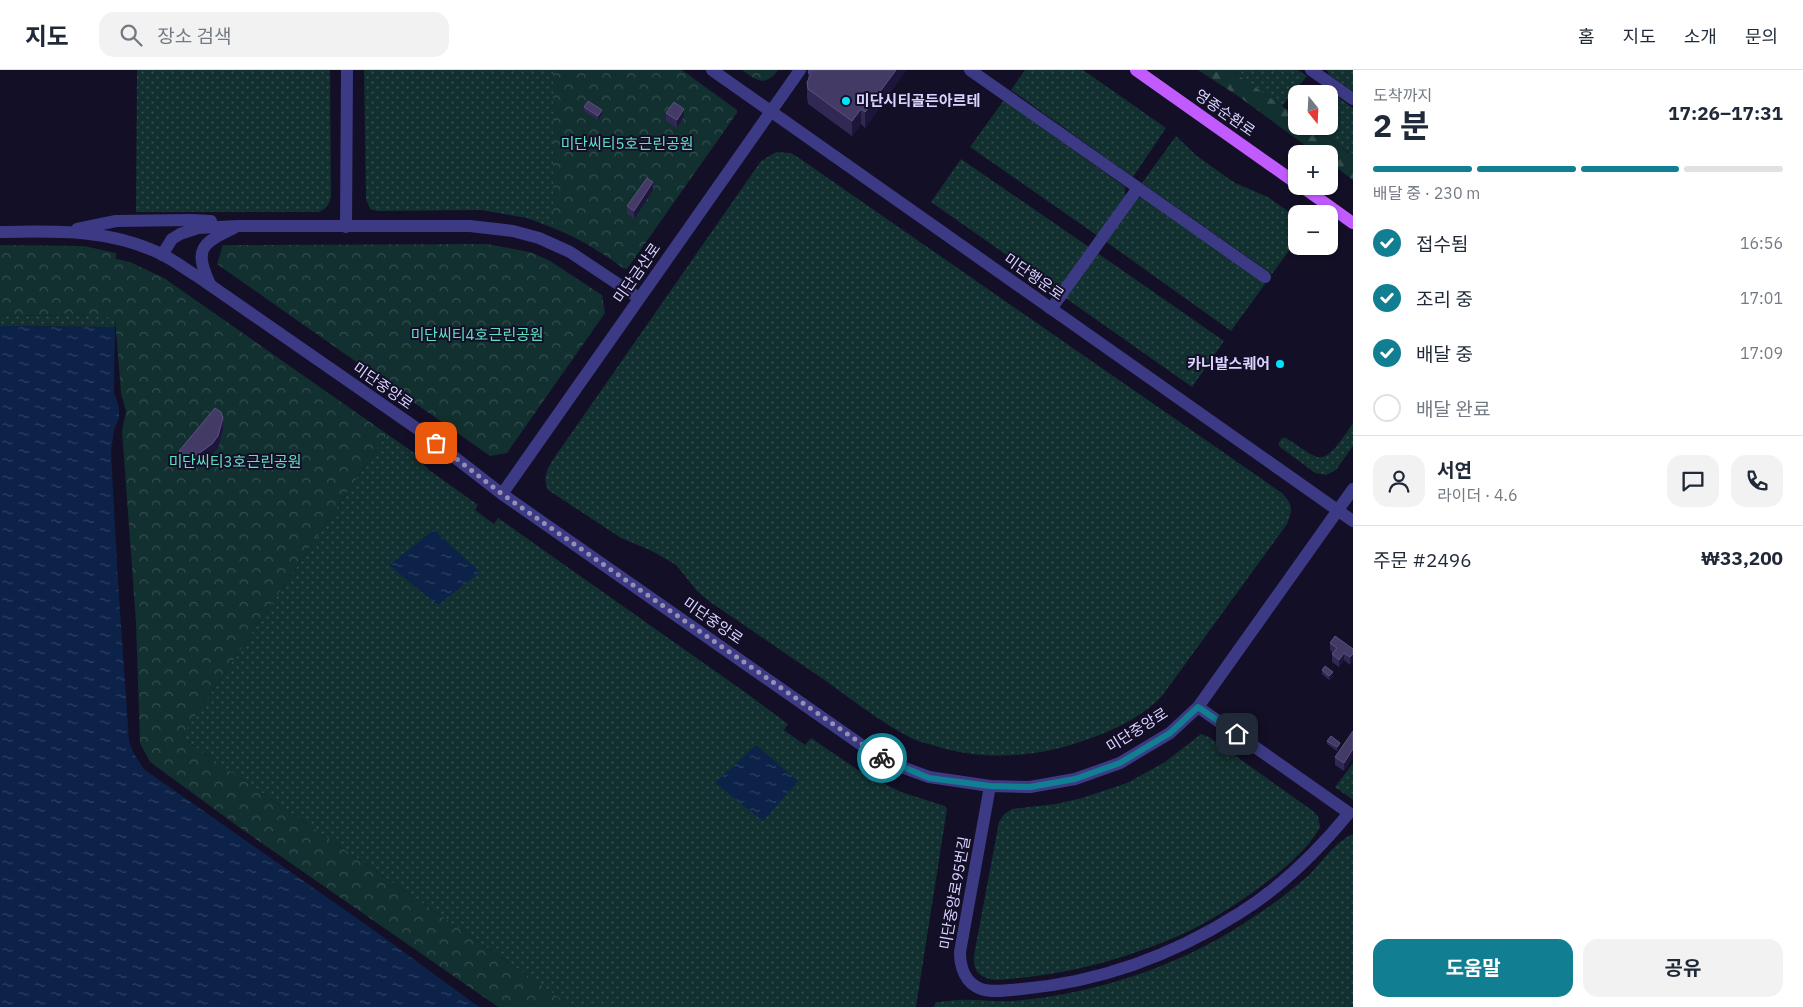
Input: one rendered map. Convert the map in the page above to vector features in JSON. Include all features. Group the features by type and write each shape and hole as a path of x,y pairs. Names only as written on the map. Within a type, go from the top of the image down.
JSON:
{"main road":[{"name":"영종순환로","path":"1136,70 1288,177"},
{"path":"1314,195 1353,223"}],"street":[{"path":"346,227 347,70"},
{"name":"미단행운로","path":"712,70 1353,521"},
{"name":"미단금산로","path":"502,494 800,70"},
{"path":"970,70 1265,277"},
{"path":"1315,71 1353,99"},
{"path":"1051,309 1138,188"},
{"path":"67,231 116,221 198,220 238,226"},
{"path":"211,286 202,266 203,250 211,239 238,226"},
{"path":"162,255 172,239 189,230 198,228 238,226 470,226 513,231 539,238 570,252 639,298"},
{"name":"미단중앙로","path":"0,232 67,231 98,235 128,241 162,255 211,286 422,432 502,494 883,760 929,778 990,786 1030,787 1075,779 1120,763 1170,733 1198,707 1353,489"},
{"name":"미단중앙로95번길","path":"990,786 960,952 960,962 966,977 976,986 990,990 1053,985 1099,975 1148,960 1188,942 1238,914 1282,883 1316,852 1351,814 1198,707"}],"green space":[{"path":"137,70 330,70 331,196 327,206 319,212 136,212"},
{"path":"364,70 553,70 553,228 527,218 481,210 377,211 370,209 366,199"},
{"name":"미단씨티5호근린공원","path":"553,70 682,70 737,110 737,113 627,269 581,241 553,228"},
{"path":"742,70 778,70 765,81 756,79"},
{"path":"1025,70 1083,70 1166,128 1133,177 1011,90"},
{"path":"1198,70 1231,70 1288,110 1288,133 1238,96"},
{"path":"1231,70 1298,70 1307,76 1300,85 1288,85 1288,99 1282,106"},
{"path":"1327,70 1353,70 1353,91 1329,75"},
{"path":"1338,97 1353,108 1353,155 1325,135 1338,135"},
{"path":"1004,100 1125,187 1125,196 1098,236 970,147"},
{"path":"1291,135 1325,135 1353,155 1353,180 1338,169 1338,145 1305,145"},
{"path":"1176,136 1197,156 1235,183 1268,197 1288,211 1288,252 1272,274 1142,183"},
{"path":"776,152 791,153 799,158 1282,493 1290,504 1291,511 1287,524 1162,696 1134,718 1102,734 1080,742 1044,751 1006,756 969,754 916,740 900,732 857,704 710,602 697,591 676,565 652,551 621,538 548,490 546,475 552,461 761,161"},
{"path":"961,159 1089,247 1058,291 931,202"},
{"path":"1143,197 1265,284 1231,331 1105,241 1138,198"},
{"name":"미단씨티4호근린공원","path":"487,244 530,252 550,261 602,295 605,313 507,453 490,456 217,264 223,245"},
{"name":"미단씨티3호근린공원","path":"0,245 84,246 116,253 116,259 130,262 164,278 387,434 181,737 573,1007 498,1007 243,830 150,762 140,743 136,622 122,431 126,411 121,393 115,318 73,315 0,316"},
{"path":"1096,252 1224,341 1192,387 1064,297"},
{"path":"73,315 115,317 115,327 0,326 0,316"},
{"path":"1353,423 1353,446 1336,470 1326,475 1315,473 1278,444 1282,438 1286,438 1305,451 1317,457 1322,457 1328,455 1333,450"},
{"path":"387,434 413,452 429,470 478,505 475,510 494,524 498,518 749,695 788,724 784,730 805,745 811,738 864,774 901,792 945,806 947,809 916,1007 573,1007 181,737"},
{"path":"1201,734 1209,737 1313,811 1318,816 1320,827 1311,841 1280,872 1241,901 1203,924 1167,941 1126,956 1083,968 1040,976 997,980 988,979 978,973 974,965 974,955 999,822 1004,814 1012,809 1056,804 1082,798 1127,783 1165,762"},
{"path":"1353,763 1353,800 1335,787"},
{"path":"1353,834 1353,1007 934,1007 936,1002 964,1000 1014,1001 1079,991 1142,973 1172,961 1202,948 1271,905 1309,875 1341,841"}],"water":[{"path":"0,326 115,327 114,392 119,408 119,418 114,430 111,452 118,582 129,741 140,763 145,770 375,931 479,1007 0,1007"},
{"path":"434,530 480,572 438,605 389,565"},
{"path":"756,745 798,781 763,821 715,783"}],"building":[{"name":"미단시티골든아르테","path":"809,70 896,70 865,112 861,109 852,121 808,89 807,82 811,75 808,72"},
{"path":"588,101 602,110 598,116 584,107"},
{"path":"674,102 684,109 677,120 666,113"},
{"path":"647,178 653,182 634,211 627,206"},
{"path":"215,408 221,412 223,418 218,436 212,444 198,454 184,455 179,451"},
{"path":"1335,636 1353,649 1353,654 1350,657 1344,653 1339,660 1332,654 1337,648 1330,643"},
{"path":"1325,666 1333,672 1329,676 1322,670"},
{"path":"1353,731 1353,749 1344,763 1335,757"},
{"path":"1331,736 1340,743 1337,747 1327,741"}],"way so far":[{"path":"436,443 502,494 882,758"}],"place":[{"name":"미단시티골든아르테","path":"846,101"},
{"name":"카니발스퀘어","path":"1280,364"}],"route":[{"path":"882,758 929,778 990,786 1030,787 1075,779 1120,763 1170,733 1198,707 1237,734"}]}
